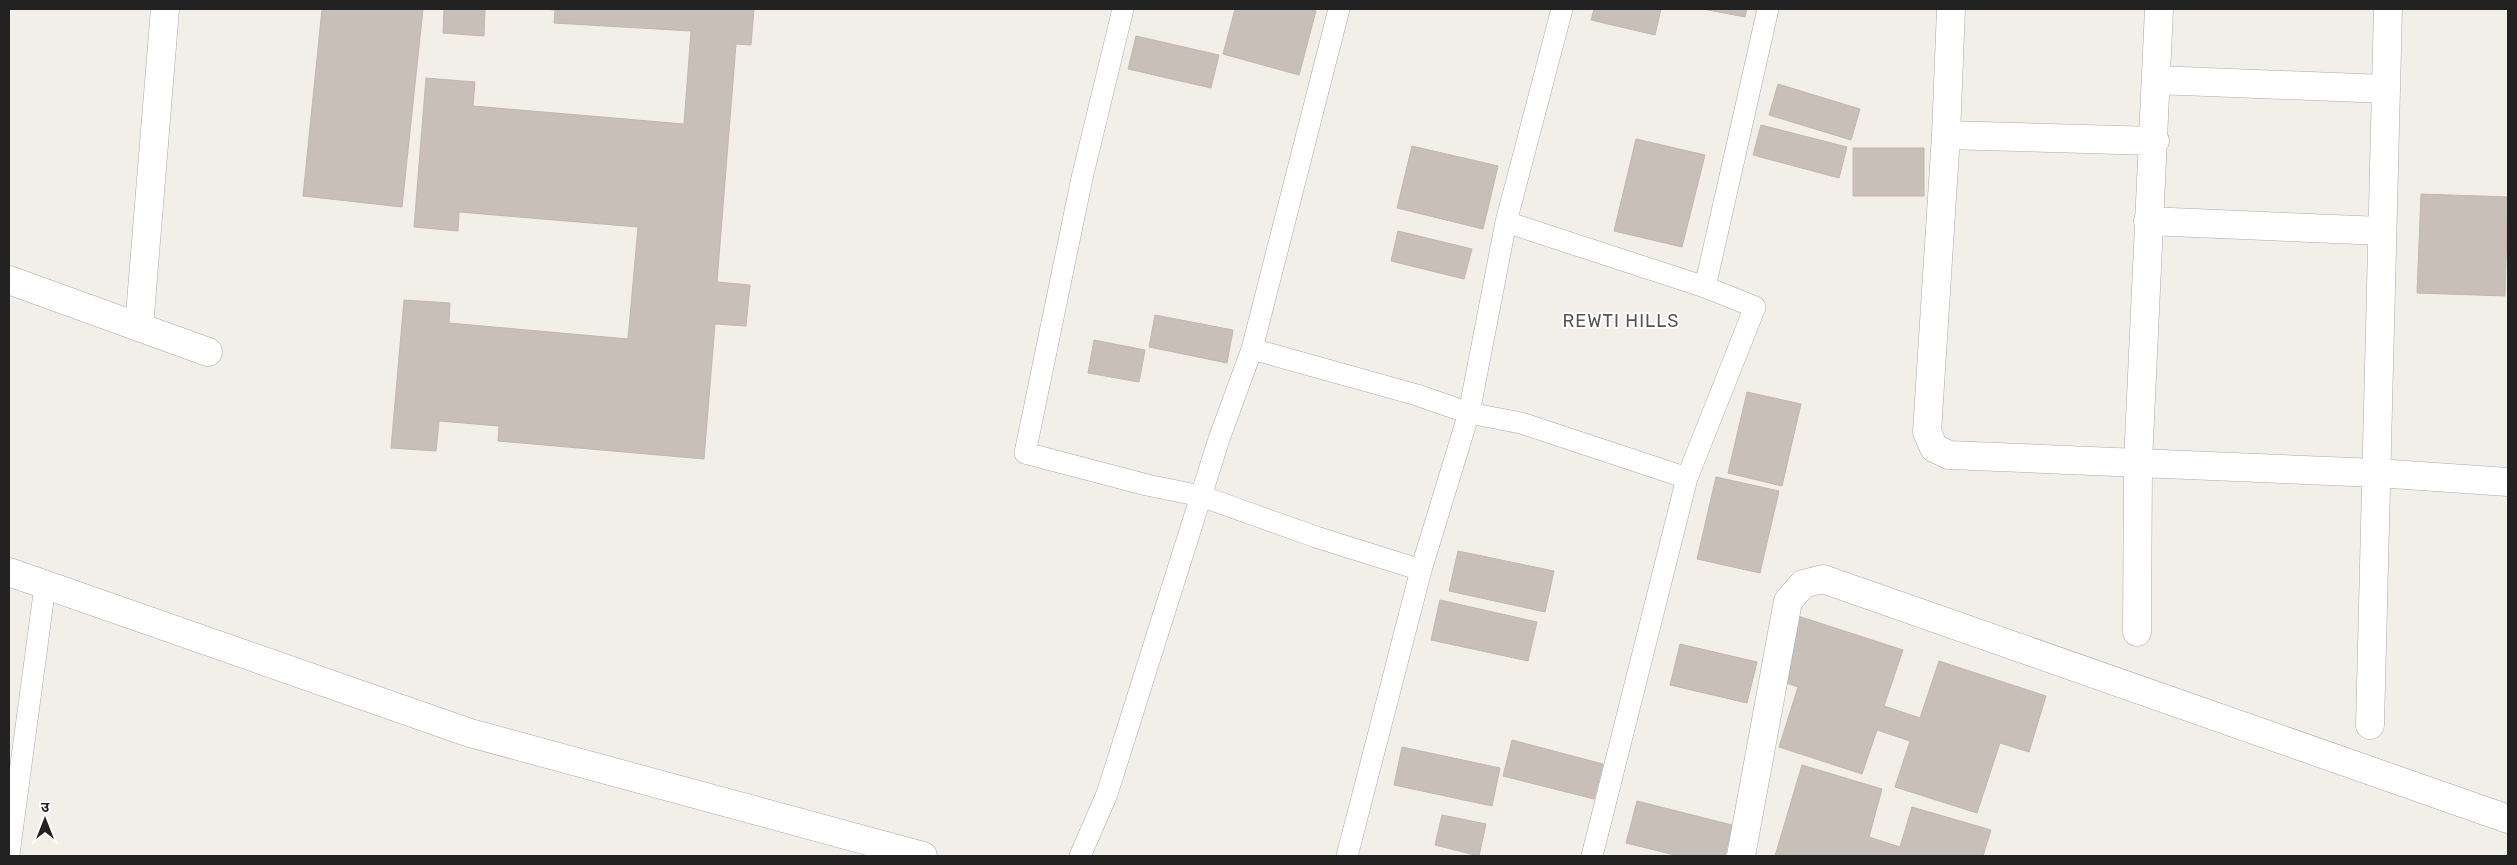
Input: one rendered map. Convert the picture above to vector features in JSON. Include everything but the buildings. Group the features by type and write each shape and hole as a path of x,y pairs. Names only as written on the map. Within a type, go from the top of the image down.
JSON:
{"street":[{"path":"139,327 165,9"},
{"path":"1951,9 1946,135 1927,432 1934,448 1949,455 2376,473 2508,482"},
{"path":"2137,632 2138,462 2148,221 2155,141 2159,9"},
{"path":"2370,725 2388,9"},
{"path":"2156,80 2386,89"},
{"path":"1946,135 2155,141"},
{"path":"2148,221 2382,231"},
{"path":"9,280 208,352"},
{"path":"9,572 470,733 923,856"},
{"path":"1741,856 1788,601 1803,584 1823,579 2508,819"}],"lane":[{"path":"1123,9 1082,178 1025,453 1147,485 1201,496 1316,537 1421,570"},
{"path":"1080,856 1107,794 1201,496 1252,349 1339,9"},
{"path":"1347,856 1421,570 1469,413 1506,222 1562,9"},
{"path":"1704,287 1768,9"},
{"path":"1506,222 1704,287 1755,307 1687,478 1592,856"},
{"path":"1252,349 1417,395 1469,413 1520,423 1687,478"},
{"path":"9,848 45,586"}],"district":[{"name":"REWTI HILLS","path":"1621,321"}]}
